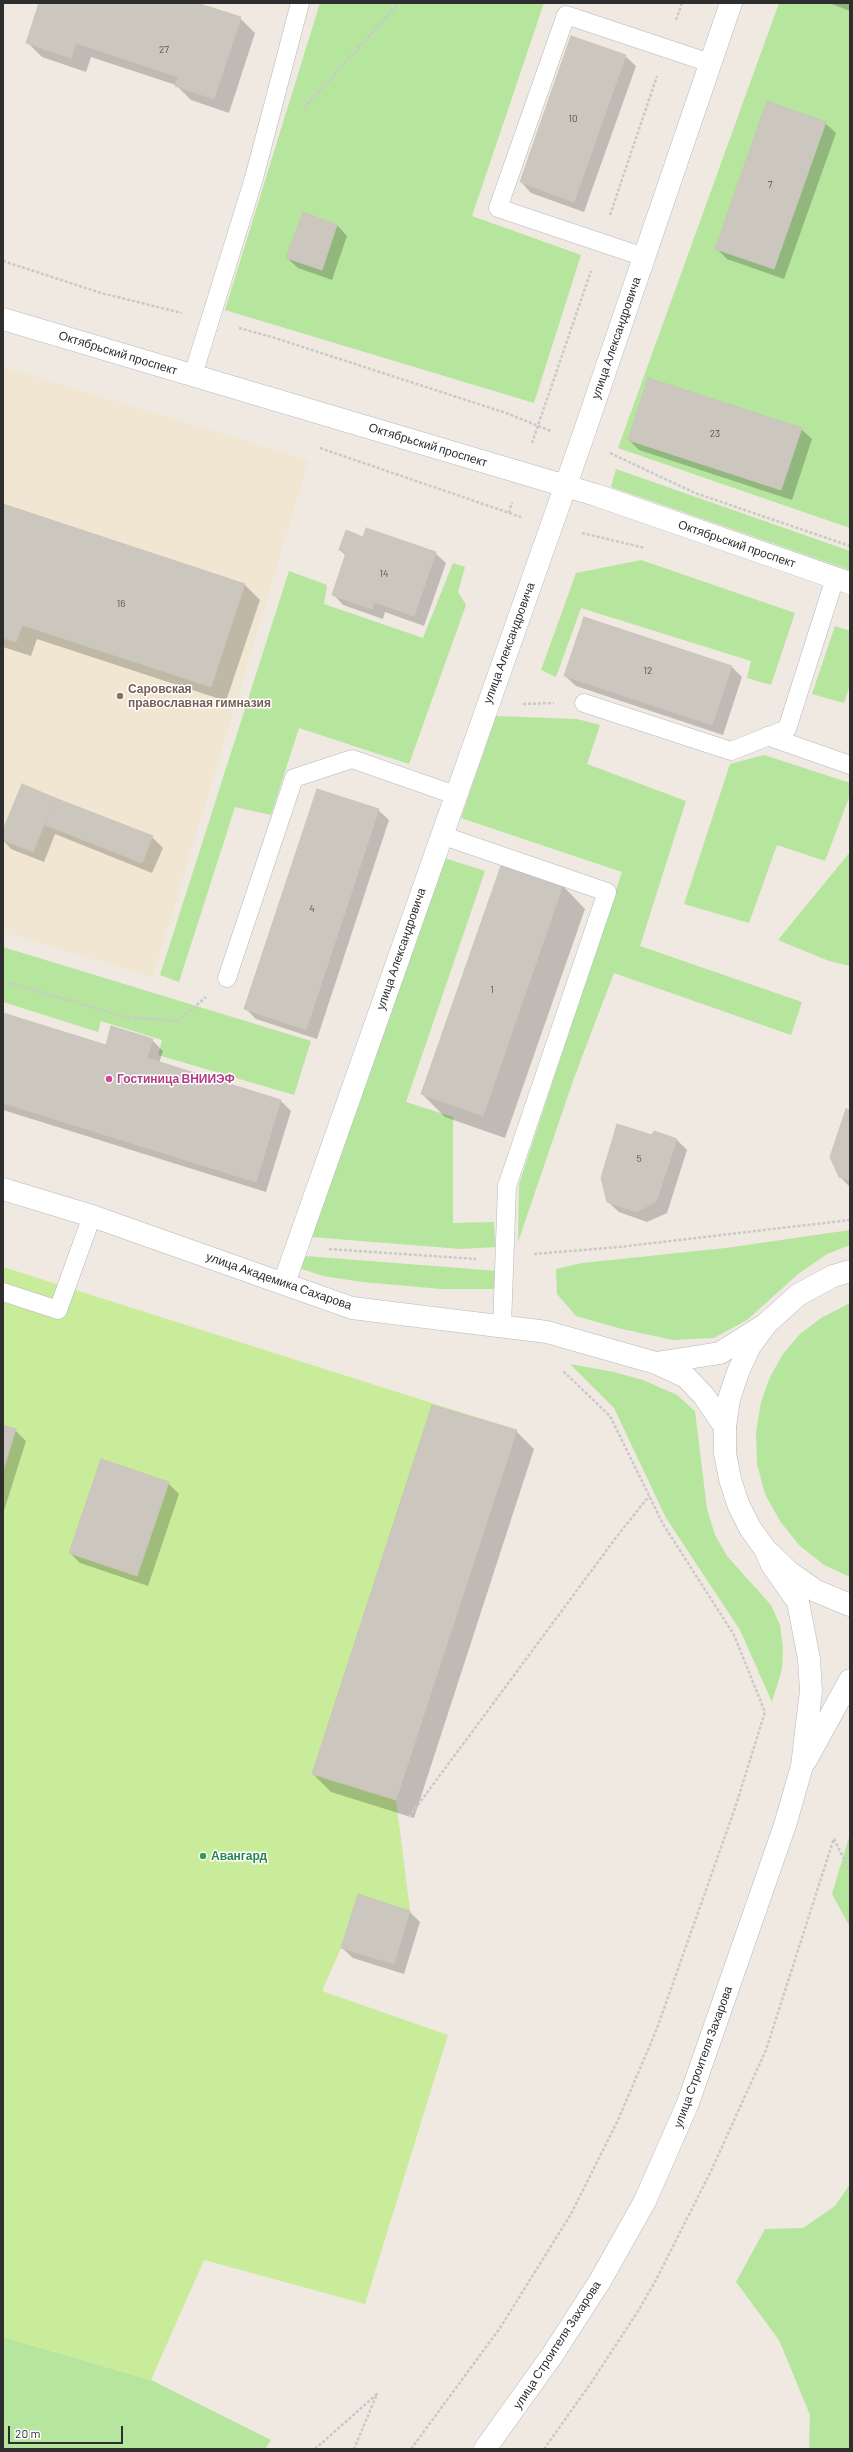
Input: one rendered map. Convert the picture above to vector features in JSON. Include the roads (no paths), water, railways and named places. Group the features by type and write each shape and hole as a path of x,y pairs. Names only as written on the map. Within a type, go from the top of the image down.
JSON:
{"street":[{"name":"улица Александровича","path":"284,1283 565,486 731,3"},
{"name":"Октябрьский проспект","path":"3,319 565,486 842,580"},
{"name":"улица Академика Сахарова","path":"3,1189 92,1216 352,1308 547,1332 656,1363 686,1377 704,1396 725,1427"},
{"name":"улица Академика Сахарова","path":"656,1363 720,1353 767,1323 798,1296 833,1276 850,1271"},
{"name":"улица Академика Сахарова","path":"767,1323 750,1346 738,1372 729,1399 725,1427 725,1453 734,1492 750,1528 765,1549 789,1572 816,1591 850,1605"},
{"name":"улица Строителя Захарова","path":"485,2449 553,2354 600,2281 645,2201 688,2103 785,1825 802,1766 811,1691 809,1659 798,1602 772,1565 765,1549"},
{"name":"улица Строителя Захарова","path":"802,1766 832,1715 850,1680"}],"lane":[{"path":"193,375 256,172 300,3"},
{"path":"644,257 498,208 566,15 710,63"},
{"path":"584,703 731,751 787,729 842,580"},
{"path":"767,736 850,766"},
{"path":"227,978 294,778 352,759 455,795"},
{"path":"441,835 607,892 507,1186 502,1326"},
{"path":"3,1292 58,1310 92,1216"}],"place":[{"name":"Саровская православная гимназия","path":"120,696"},
{"name":"Гостиница ВНИИЭФ","path":"109,1079"},
{"name":"Авангард","path":"203,1856"}]}
